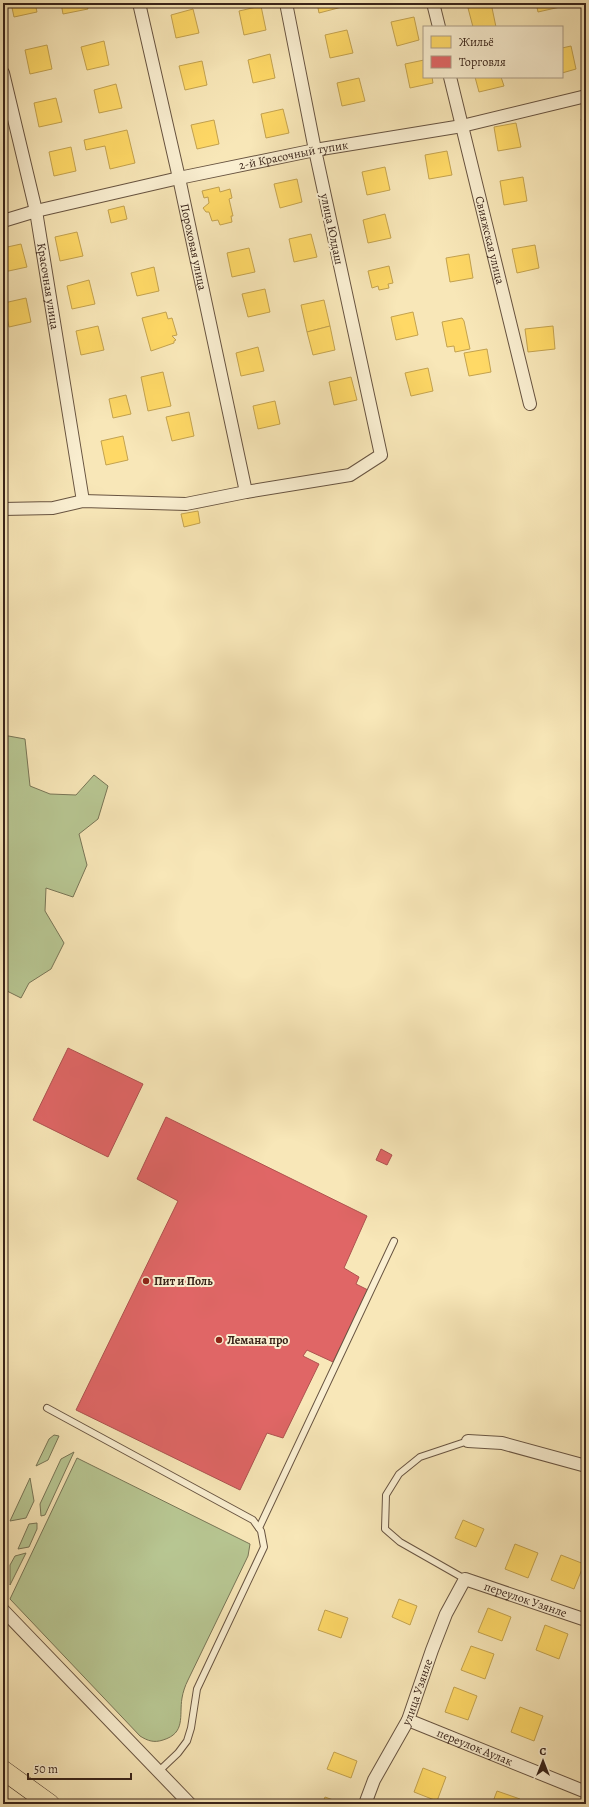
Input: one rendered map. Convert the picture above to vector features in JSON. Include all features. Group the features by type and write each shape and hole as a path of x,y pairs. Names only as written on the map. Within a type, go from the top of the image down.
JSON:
{"main road":[{"path":"3,1770 50,1804"}],"street":[{"name":"Пороховая улица","path":"139,3 179,178 246,492"},
{"name":"улица Юлдаш","path":"246,492 350,474 381,455 315,150 286,3"},
{"path":"433,3 439,26"},
{"name":"Красочная улица","path":"3,73 36,211 83,501"},
{"name":"Свияжская улица","path":"450,78 530,404"},
{"name":"2-й Красочный тупик","path":"3,220 179,178 315,150 462,126 586,96"},
{"path":"3,509 52,508 83,501 186,504 246,492"},
{"path":"468,1441 502,1443 586,1466"},
{"name":"переулок Узянле","path":"465,1579 586,1620"},
{"name":"улица Узянле","path":"365,1804 374,1780 408,1720 446,1614 465,1579"},
{"path":"3,1610 190,1804"},
{"name":"переулок Аулак","path":"408,1720 586,1792"}],"lane":[{"path":"259,1528 394,1241"},
{"path":"47,1408 253,1520 259,1528 264,1547 197,1689 191,1728 187,1741 178,1753 158,1772"},
{"path":"465,1579 400,1542 385,1528 386,1495 399,1474 420,1457 468,1441"}],"green space":[{"path":"3,735 25,739 30,786 50,794 76,795 94,775 108,786 98,819 79,834 87,865 73,897 46,888 45,911 64,943 51,969 29,983 21,998 3,989"},
{"path":"586,903 586,968 582,915"},
{"path":"54,1435 59,1436 48,1460 36,1466 49,1439"},
{"path":"74,1452 45,1515 41,1516 40,1504 61,1459"},
{"path":"77,1458 250,1544 248,1556 185,1687 178,1728 170,1737 163,1740 151,1741 140,1736 10,1599"},
{"path":"30,1478 34,1501 26,1518 10,1521"},
{"path":"37,1523 37,1529 29,1547 18,1549 29,1524"},
{"path":"26,1553 10,1585 10,1565 15,1556"}],"building: Жильё":[{"path":"11,3 35,3 37,12 14,17"},
{"path":"61,3 86,3 88,9 63,14"},
{"path":"317,3 341,3 342,7 319,13"},
{"path":"491,3 496,26 473,26 468,8"},
{"path":"536,3 559,3 560,7 538,12"},
{"path":"261,6 266,30 244,35 239,11"},
{"path":"193,9 199,33 176,38 171,15"},
{"path":"414,17 419,40 397,46 391,22"},
{"path":"347,30 353,53 330,58 325,35"},
{"path":"104,41 109,65 87,70 81,47"},
{"path":"47,45 52,69 30,74 25,50"},
{"path":"571,46 576,69 563,73 563,48"},
{"path":"270,54 275,78 253,83 248,60"},
{"path":"423,60 423,78 432,78 433,83 410,88 405,64"},
{"path":"202,61 207,85 185,90 179,66"},
{"path":"359,78 365,101 342,106 337,83"},
{"path":"475,78 501,78 504,86 479,92"},
{"path":"116,84 122,108 99,113 94,90"},
{"path":"56,98 62,122 39,127 34,103"},
{"path":"283,109 289,133 266,138 261,114"},
{"path":"586,118 586,142 581,119"},
{"path":"214,120 219,144 197,149 191,125"},
{"path":"516,123 521,147 498,151 494,127"},
{"path":"127,130 135,163 110,169 105,146 86,150 84,140"},
{"path":"71,147 76,171 54,176 49,152"},
{"path":"447,151 452,175 429,179 425,155"},
{"path":"385,167 390,190 367,195 362,172"},
{"path":"523,177 527,201 504,205 500,181"},
{"path":"297,179 302,202 280,208 274,184"},
{"path":"219,187 220,192 230,189 232,198 229,199 233,216 231,216 232,222 220,225 218,220 212,221 209,212 206,212 203,208 209,203 208,197 204,198 202,191"},
{"path":"124,206 127,219 111,223 108,210"},
{"path":"385,214 391,238 368,243 363,220"},
{"path":"77,232 83,256 60,261 55,237"},
{"path":"311,234 317,257 294,262 289,239"},
{"path":"21,244 27,267 4,272 3,248"},
{"path":"535,245 539,268 517,273 512,249"},
{"path":"249,248 255,272 232,277 227,253"},
{"path":"469,254 473,278 450,282 446,258"},
{"path":"389,266 393,283 388,284 389,288 379,290 378,286 372,288 368,271"},
{"path":"154,267 159,291 137,296 131,273"},
{"path":"89,280 95,304 72,309 67,286"},
{"path":"265,289 270,312 248,317 242,294"},
{"path":"26,298 31,322 9,327 4,303"},
{"path":"324,300 330,326 307,332 301,305"},
{"path":"166,312 168,319 172,318 177,335 172,336 176,340 174,343 151,351 142,318"},
{"path":"413,312 418,335 396,340 391,317"},
{"path":"462,318 470,349 455,352 454,346 447,347 442,322"},
{"path":"98,326 104,350 81,355 76,331"},
{"path":"330,326 335,350 313,355 307,332"},
{"path":"553,326 555,349 528,352 525,329"},
{"path":"258,347 264,371 241,376 236,353"},
{"path":"487,349 491,372 469,376 464,353"},
{"path":"428,368 433,391 411,396 405,373"},
{"path":"163,372 171,406 148,411 141,377"},
{"path":"351,377 357,400 334,405 329,382"},
{"path":"126,395 131,414 113,418 109,399"},
{"path":"275,401 280,424 258,429 253,406"},
{"path":"189,412 194,436 172,441 166,417"},
{"path":"123,436 128,460 106,465 101,441"},
{"path":"198,511 200,523 184,527 181,514"},
{"path":"463,1520 484,1529 476,1547 455,1538"},
{"path":"515,1544 538,1553 528,1578 505,1569"},
{"path":"561,1555 584,1564 574,1589 551,1580"},
{"path":"399,1599 417,1606 410,1625 392,1617"},
{"path":"488,1608 511,1617 502,1641 478,1632"},
{"path":"325,1610 348,1618 341,1638 318,1630"},
{"path":"545,1625 568,1634 559,1659 536,1650"},
{"path":"471,1646 494,1654 485,1679 461,1670"},
{"path":"454,1687 477,1696 468,1720 445,1712"},
{"path":"520,1707 543,1716 534,1741 511,1732"},
{"path":"334,1752 357,1761 351,1778 327,1769"},
{"path":"423,1768 446,1777 437,1801 414,1792"},
{"path":"497,1791 520,1799 518,1804 492,1804"},
{"path":"325,1797 344,1804 322,1804"}],"building: Торговля":[{"path":"68,1048 143,1084 108,1157 33,1120"},
{"path":"166,1117 367,1216 344,1268 359,1277 356,1284 368,1290 333,1362 307,1350 303,1356 319,1364 283,1438 267,1433 240,1490 76,1410 178,1201 137,1179"},
{"path":"381,1149 392,1155 387,1165 376,1160"}],"place":[{"name":"Пит и Поль","path":"146,1281"},
{"name":"Лемана про","path":"219,1340"}]}
